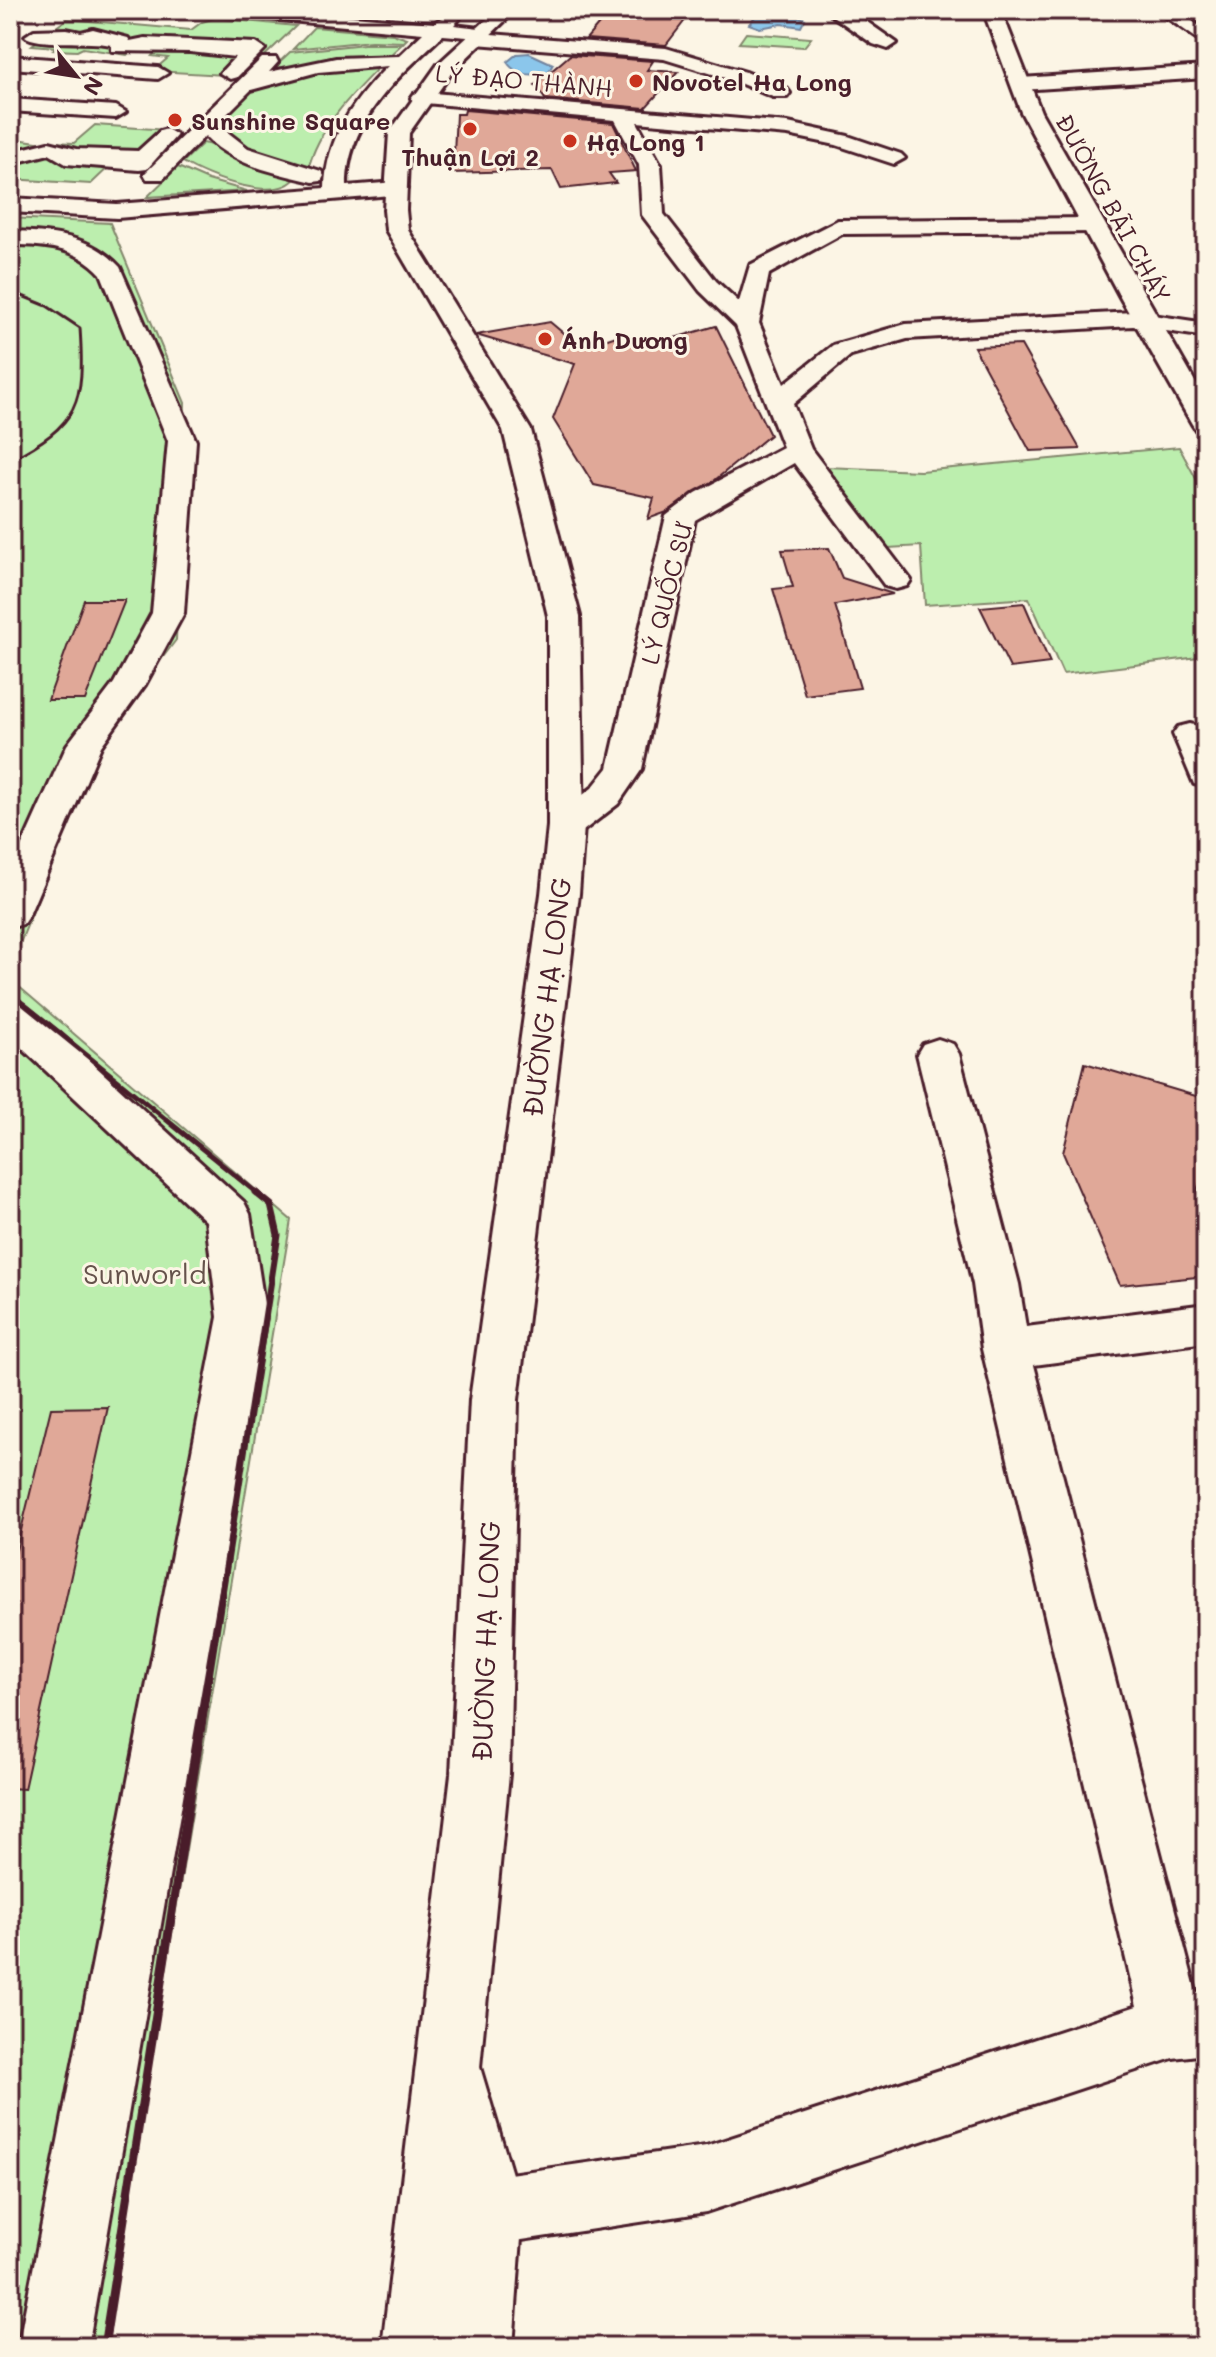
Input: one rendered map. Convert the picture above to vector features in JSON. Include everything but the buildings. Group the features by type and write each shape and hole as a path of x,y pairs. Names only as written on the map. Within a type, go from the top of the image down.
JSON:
{"street":[{"path":"222,10 306,26 570,26"},
{"path":"833,10 854,18 872,38 888,43"},
{"name":"ĐƯỜNG BÃI CHÁY","path":"992,10 1031,112 1206,424"},
{"path":"1165,10 1206,39"},
{"path":"493,25 666,54 739,76 780,93"},
{"path":"336,195 336,158 378,87 493,25 713,47"},
{"name":"ĐƯỜNG HẠ LONG","path":"417,2347 480,1774 494,1400 566,826 564,616 517,430 397,230 399,133 445,68 493,25"},
{"path":"10,158 35,153 45,159 63,156 139,164 141,162 80,157 83,154 143,158 167,135 160,135 217,100 306,26"},
{"path":"10,54 34,36 62,27 81,38 93,35 121,42 256,49 198,49 250,53 217,100 127,202"},
{"path":"217,100 293,69 351,60 393,60"},
{"path":"10,67 155,78 48,76 10,67"},
{"path":"1021,84 1206,72"},
{"path":"10,109 48,76"},
{"path":"29,91 132,98"},
{"name":"LÝ ĐẠO THÀNH","path":"421,98 788,129 841,140 894,158"},
{"path":"217,100 220,143 256,160 313,176"},
{"path":"10,109 110,118"},
{"path":"622,114 650,165 653,215 708,286 747,323 798,450 896,580"},
{"path":"10,205 117,211 396,189"},
{"path":"747,323 758,270 838,227 1094,225"},
{"path":"10,238 57,241 81,247 102,258 112,272 182,441 168,613 129,685 84,745 20,892"},
{"path":"777,403 842,350 906,332 1146,321 1206,330"},
{"name":"LÝ QUỐC SƯ","path":"566,826 605,796 625,769 681,516 798,450"},
{"path":"1190,734 1206,776"},
{"path":"10,1015 44,1042 228,1214 242,1317 53,2347"},
{"path":"489,2211 706,2179 1189,2025 1006,1349 996,1284 938,1054"},
{"path":"1006,1349 1206,1323"},
{"name":"ĐƯỜNG HẠ LONG","path":"448,2060 489,2211 478,2347"}],"green space":[{"path":"215,18 296,26 251,69 240,68 247,54 225,75 153,71 168,58 152,56 155,53 131,51 127,55 83,48 77,51 53,50 55,47 32,45 67,19 191,30"},
{"path":"314,27 393,34 407,39 404,42 371,41 293,49"},
{"path":"746,33 811,38 804,47 739,43"},
{"path":"364,44 402,44 389,56 273,68 290,52"},
{"path":"385,61 329,125 308,170 263,158 228,138 227,119 236,103 272,80 321,69"},
{"path":"95,125 169,130 140,157 112,164 91,184 10,179 10,138 50,144 74,143"},
{"path":"203,143 217,146 246,163 297,176 288,184 275,188 242,186 225,181 183,162"},
{"path":"178,167 208,180 247,191 147,197"},
{"path":"10,218 110,223 185,403 176,640 104,735 10,968"},
{"path":"1179,447 1206,497 1206,656 1063,674 1029,598 925,605 921,546 888,548 827,467 920,471"},
{"name":"Sunworld","path":"10,979 291,1220 103,2347 10,2347"}],"water":[{"path":"758,13 805,19 801,27 781,24 760,28 749,24"},
{"path":"529,53 553,64 548,73 525,74 507,62 517,54"}],"railway":[{"path":"10,291 47,306 80,328 81,354 81,376 73,409 51,435 10,460"},
{"path":"10,993 258,1194"},
{"path":"204,1709 278,1235 271,1205 255,1192"},
{"path":"104,2347 204,1707"}],"place":[{"name":"Novotel Ha Long","path":"636,81"},
{"name":"Sunshine Square","path":"175,120"},
{"name":"Thuận Lợi 2","path":"470,129"},
{"name":"Hạ Long 1","path":"570,141"},
{"name":"Ánh Dương","path":"545,339"}]}
